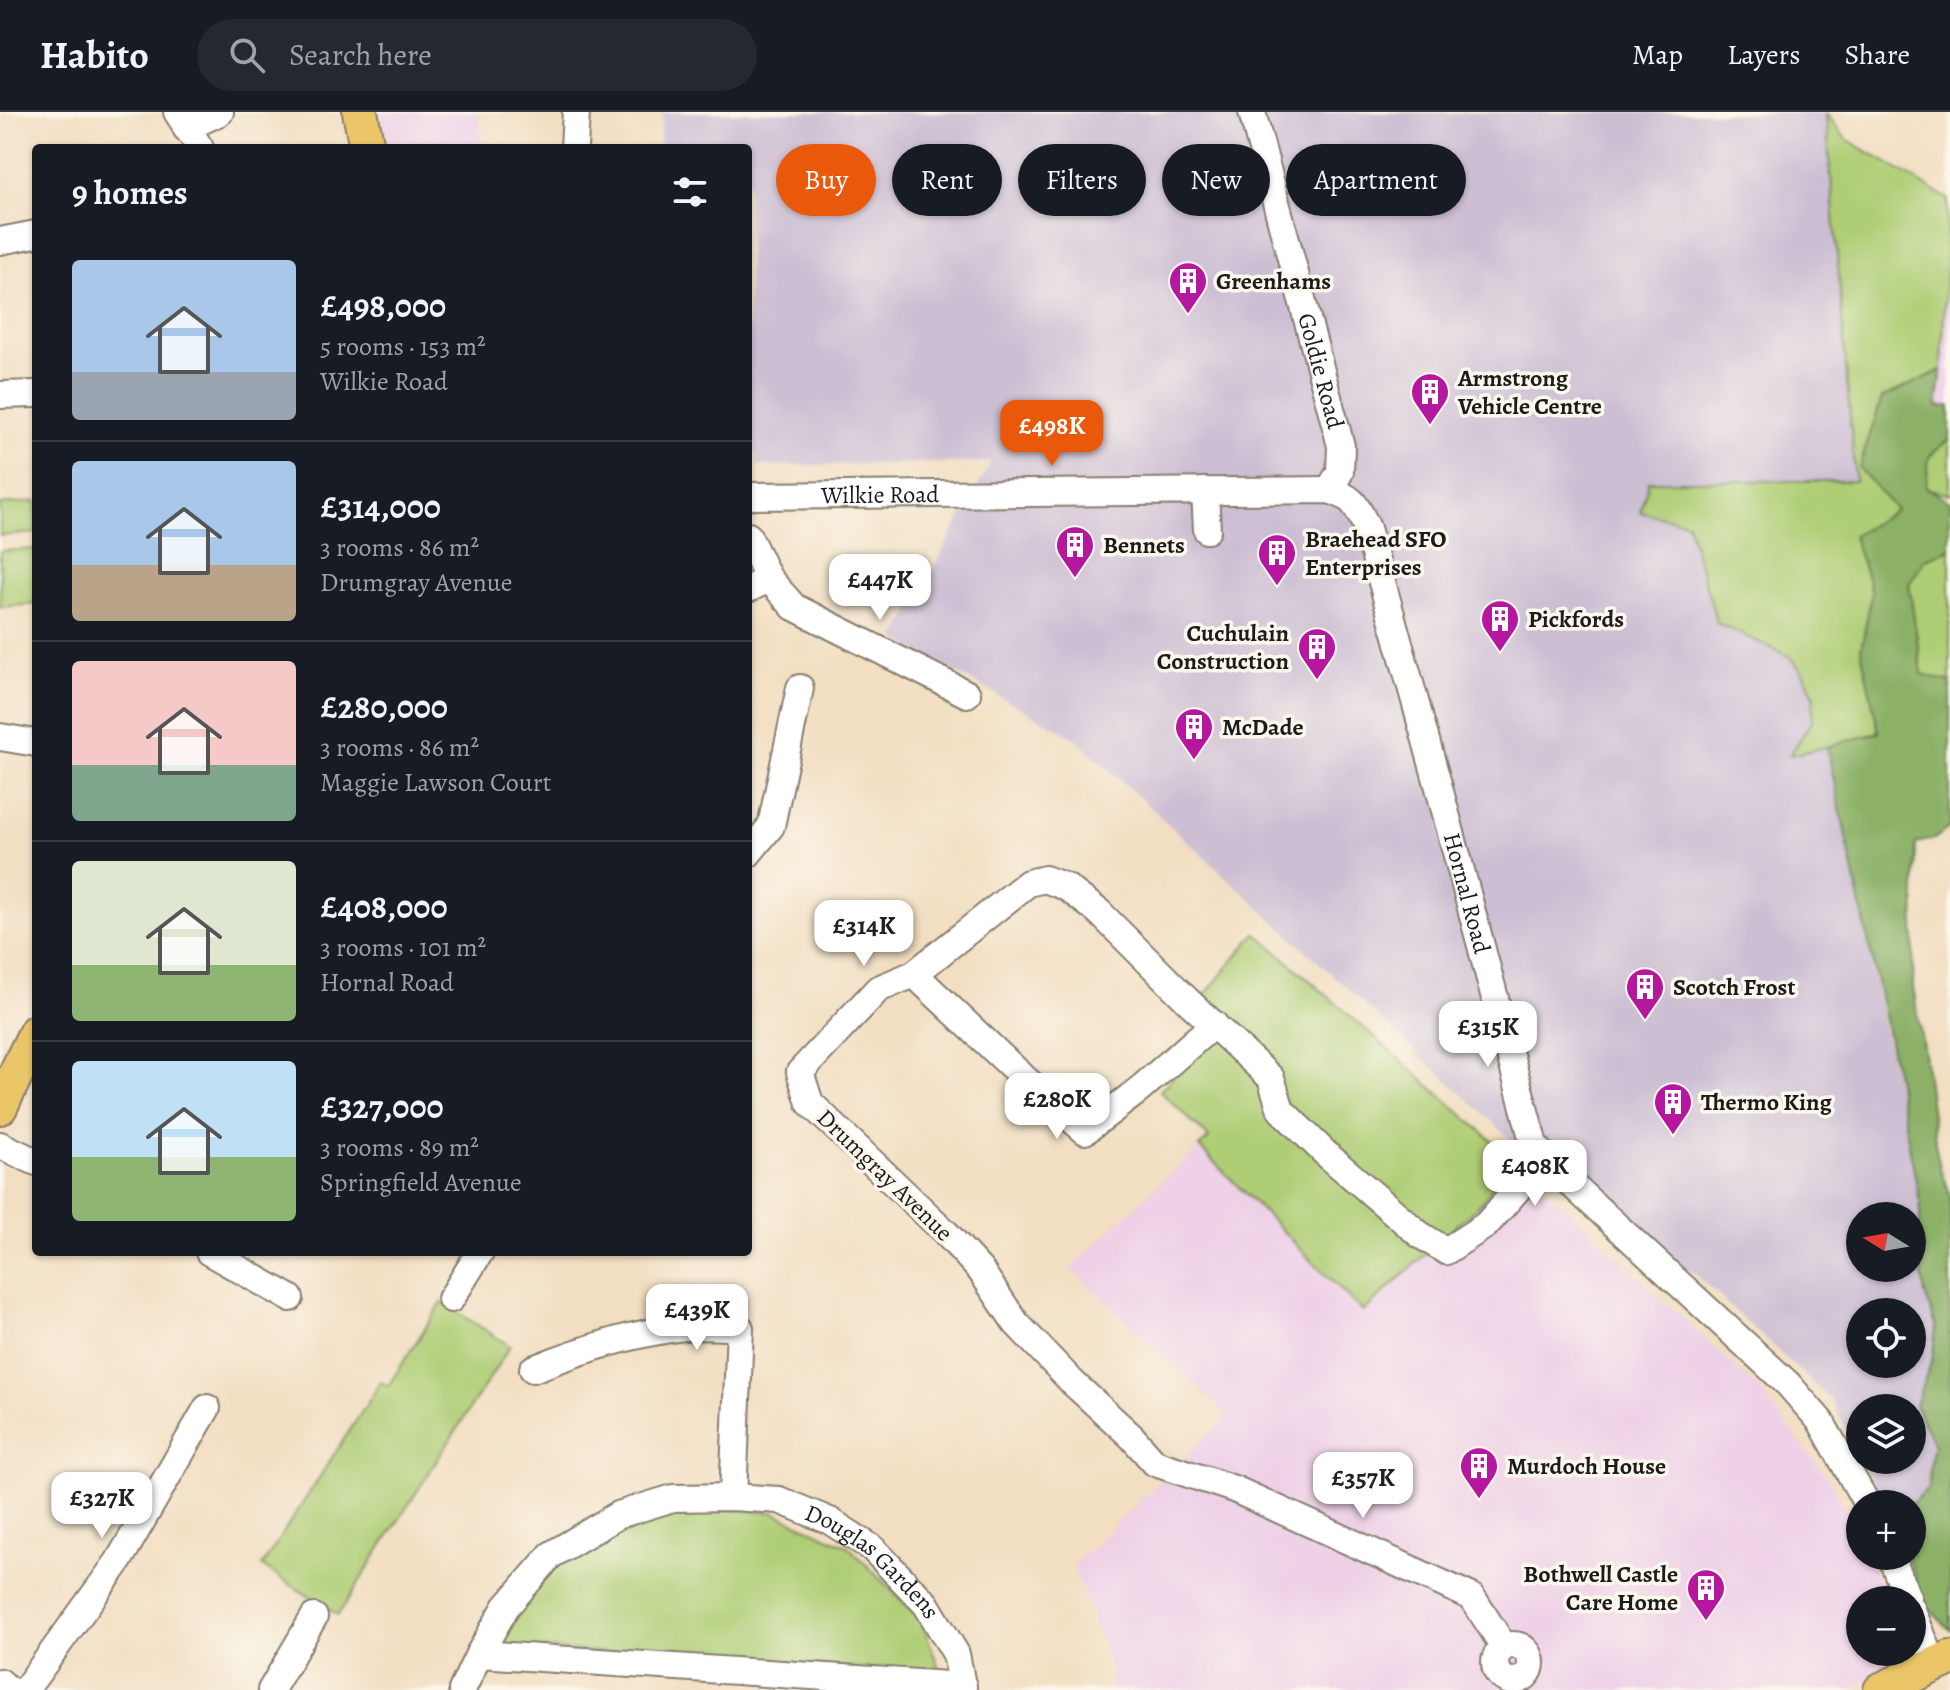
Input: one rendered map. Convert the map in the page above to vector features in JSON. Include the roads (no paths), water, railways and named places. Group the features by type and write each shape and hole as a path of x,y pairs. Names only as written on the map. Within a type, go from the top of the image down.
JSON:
{"main road":[{"path":"360,112 366,144"},
{"path":"0,1107 32,1040"},
{"path":"1881,1690 1942,1662"}],"street":[{"path":"188,129 220,112"},
{"path":"574,144 576,112"},
{"name":"Goldie Road","path":"1252,112 1341,446 1338,493"},
{"path":"0,241 32,235"},
{"path":"0,395 32,394"},
{"path":"1205,491 1207,530"},
{"name":"Wilkie Road","path":"752,496 1205,491 1338,493"},
{"name":"Hornal Road","path":"1338,493 1358,509 1367,528 1534,1145 1570,1183 1788,1384 1821,1422 1859,1490"},
{"path":"752,553 759,584 794,607 967,694"},
{"path":"752,849 771,826 800,688"},
{"path":"0,737 32,742"},
{"name":"Drumgray Avenue","path":"1524,1685 1503,1679 1496,1671 1495,1658 1504,1647 1472,1597 1234,1489 1155,1463 1016,1323 981,1271 954,1242 810,1103 800,1072 878,989 914,974 1028,883 1045,879 1066,887 1099,912 1271,1078 1281,1110 1325,1153 1419,1234 1446,1251 1486,1225 1546,1157"},
{"path":"914,974 1085,1131 1139,1090 1214,1024"},
{"path":"0,1145 32,1160"},
{"path":"216,1256 290,1298"},
{"path":"451,1299 478,1256"},
{"path":"533,1369 588,1349 641,1335 685,1327 740,1328 733,1497"},
{"path":"25,1690 118,1562 207,1408"},
{"name":"Douglas Gardens","path":"462,1690 479,1654 506,1607 551,1555 618,1515 673,1498 733,1497 779,1500 830,1521 872,1548 926,1604 956,1654 963,1688 479,1654"},
{"path":"271,1690 314,1617"},
{"path":"1926,1634 1942,1662"},
{"path":"0,1682 9,1690"}],"place":[{"name":"Greenhams","path":"1188,315"},
{"name":"Armstrong Vehicle Centre","path":"1430,426"},
{"name":"Bennets","path":"1075,579"},
{"name":"Braehead SFO Enterprises","path":"1277,587"},
{"name":"Pickfords","path":"1500,653"},
{"name":"Cuchulain Construction","path":"1317,681"},
{"name":"McDade","path":"1194,761"},
{"name":"Scotch Frost","path":"1645,1021"},
{"name":"Thermo King","path":"1673,1136"},
{"name":"Murdoch House","path":"1479,1500"},
{"name":"Bothwell Castle Care Home","path":"1706,1622"}]}
